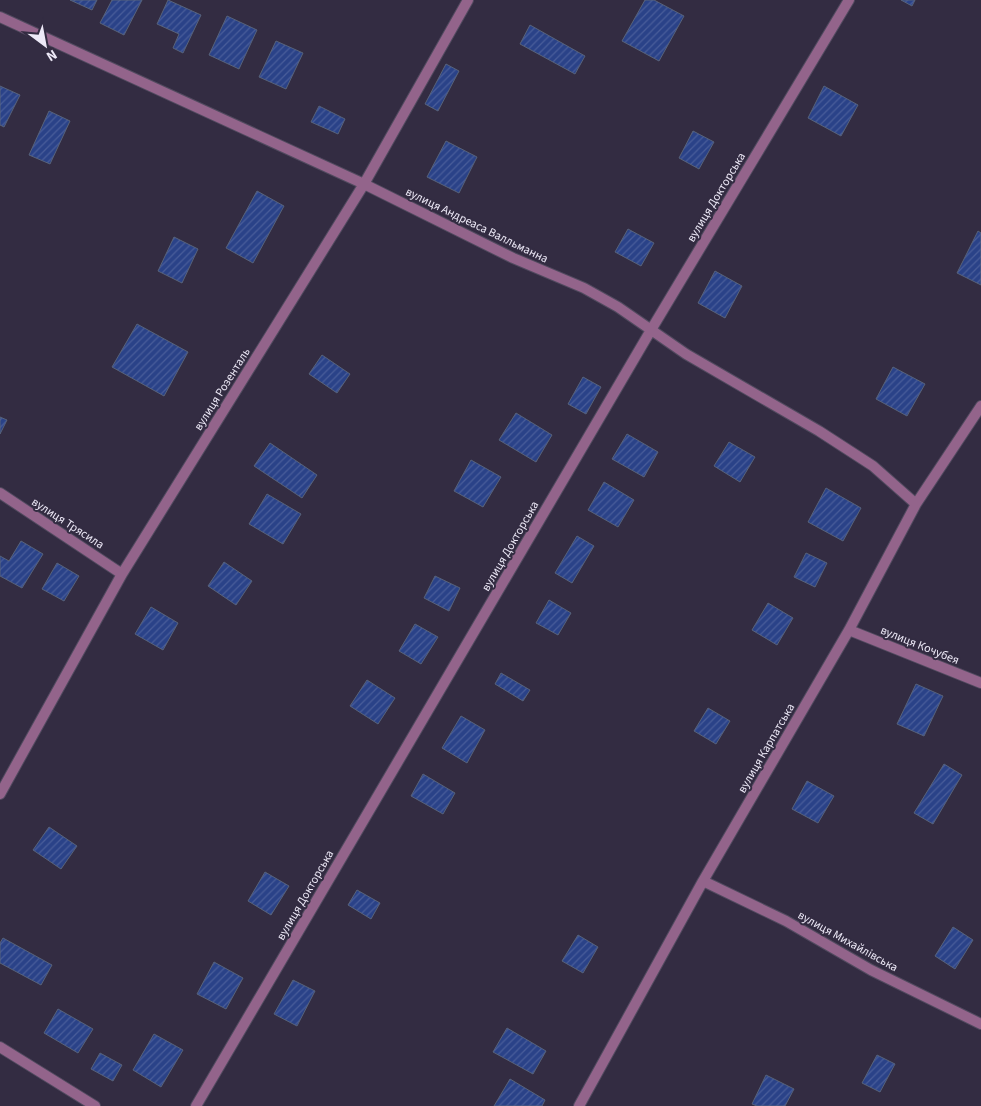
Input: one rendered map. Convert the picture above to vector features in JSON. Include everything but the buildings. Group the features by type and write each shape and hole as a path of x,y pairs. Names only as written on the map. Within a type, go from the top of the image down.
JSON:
{"street":[{"name":"вулиця Розенталь","path":"0,794 122,574 364,184 468,0"},
{"name":"вулиця Докторська","path":"196,1106 651,330 849,0"},
{"name":"вулиця Андреаса Валльманна","path":"0,17 364,184 513,258 584,288 618,307 686,354 803,421 873,466 916,504"},
{"name":"вулиця Карпатська","path":"579,1106 703,881 849,630 916,504 981,406"},
{"name":"вулиця Трясила","path":"0,493 122,574"},
{"name":"вулиця Кочубея","path":"849,630 981,683"},
{"name":"вулиця Михайлівська","path":"703,881 786,921 870,970 981,1024"},
{"path":"0,1047 95,1106"}]}
